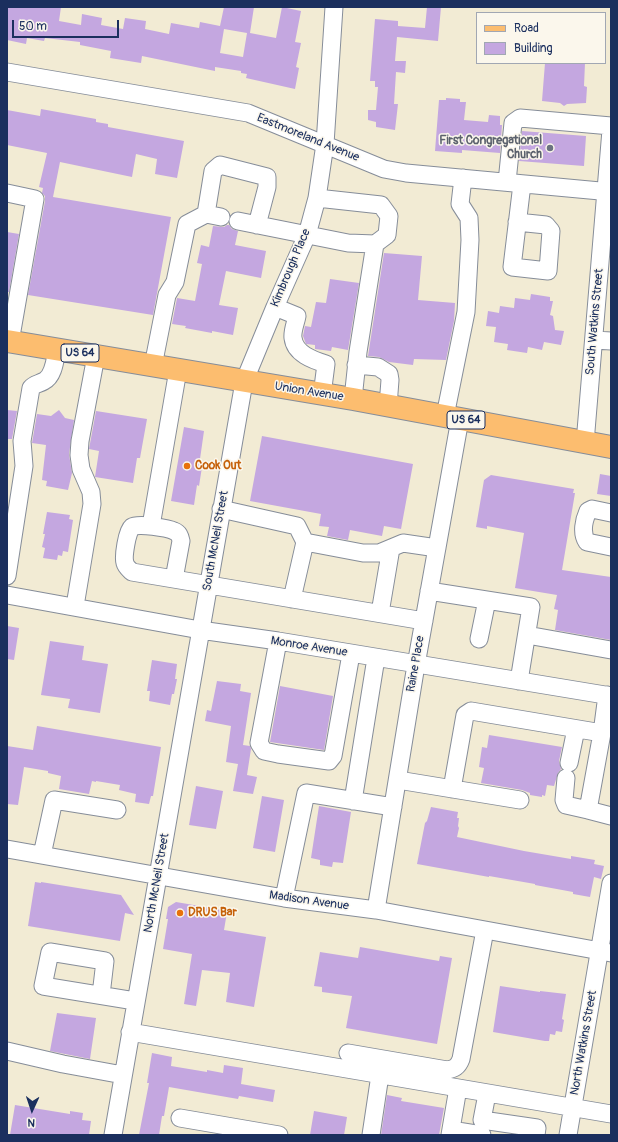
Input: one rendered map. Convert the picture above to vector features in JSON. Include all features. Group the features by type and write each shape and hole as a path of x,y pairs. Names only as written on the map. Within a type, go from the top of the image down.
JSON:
{"main road":[{"name":"Union Avenue","path":"9,341 244,382 353,399 611,448"}],"street":[{"name":"Kimbrough Place","path":"244,382 307,235 317,198 325,144 334,7"},
{"name":"Eastmoreland Avenue","path":"7,72 248,113 384,169 406,173 609,192"},
{"path":"517,222 514,183 513,123 520,118 611,126"},
{"name":"South Watkins Street","path":"585,443 594,340 607,236 611,130"},
{"path":"153,366 166,295 175,282 187,224 214,216 213,171 220,165 267,177 267,187 257,225"},
{"name":"Raine Place","path":"376,910 416,665 437,548 466,312 470,240 469,218 460,204 463,178"},
{"path":"7,193 35,199 9,341"},
{"path":"238,220 348,243 375,244 387,235 389,216 381,206 317,198"},
{"path":"353,399 356,365 375,244"},
{"path":"275,307 297,316 293,337 297,349 312,359 326,364 322,395"},
{"path":"594,340 611,341"},
{"path":"7,576 9,547 24,466 22,441 31,388 33,385 46,381 50,375 57,350"},
{"path":"75,606 92,504 91,492 80,469 80,441 96,356"},
{"path":"356,365 378,367 389,374 388,406"},
{"path":"151,526 178,370"},
{"name":"South McNeil Street","path":"200,630 244,382"},
{"path":"611,513 592,509 588,511 584,524 584,538 587,542 611,547"},
{"path":"221,510 296,526 305,542 292,599"},
{"path":"174,579 181,541 180,535 175,531 151,526 137,525 131,527 128,532 124,557 127,568 132,572 424,621"},
{"path":"305,542 363,554 379,553 403,543 437,548"},
{"path":"380,613 391,548"},
{"path":"429,591 531,607 519,681"},
{"name":"Monroe Avenue","path":"7,595 75,606 200,630 278,641 609,696"},
{"path":"479,639 487,600"},
{"name":"North McNeil Street","path":"113,1135 200,630"},
{"path":"526,634 611,650"},
{"path":"278,641 259,743 264,751 278,754 329,761 333,756 351,654"},
{"path":"353,801 376,658"},
{"path":"588,810 609,696"},
{"path":"452,789 465,715 471,711 602,733"},
{"path":"576,729 567,771 564,800 566,805 611,816"},
{"path":"398,780 520,800"},
{"path":"284,898 306,793 393,807"},
{"path":"42,855 54,800 117,810"},
{"name":"Madison Avenue","path":"7,849 284,898 376,910 606,952"},
{"path":"606,952 611,883"},
{"path":"348,1053 446,1070 458,1065 462,1057 485,930"},
{"name":"North Watkins Street","path":"568,1135 606,952"},
{"path":"101,995 135,1001"},
{"path":"130,1032 611,1114"},
{"path":"7,1051 63,1064 123,1075"},
{"path":"370,1135 380,1075"},
{"path":"458,1088 450,1133 482,1135"},
{"path":"487,1094 482,1120 537,1128 536,1135"},
{"path":"180,1118 279,1135"}],"building":[{"path":"7,7 61,7 59,21 81,25 82,14 102,18 101,25 123,29 125,18 146,21 145,29 169,34 171,23 199,28 200,22 220,26 224,7 254,7 250,33 276,38 282,7 301,11 295,42 301,43 296,67 299,68 295,89 246,78 247,74 241,73 241,71 215,67 215,71 142,56 141,63 110,58 111,51 80,45 80,42 45,38 44,41 27,38 26,44 7,40","holes":["224,29 247,33 243,57 220,53"]},
{"path":"427,7 441,7 438,41 397,37 395,61 406,61 405,73 396,72 394,104 398,104 395,130 376,127 376,122 368,120 368,110 376,110 378,87 375,87 375,81 370,81 375,19 398,21 398,26 425,28"},
{"path":"545,64 585,64 584,86 587,87 586,103 567,104 564,106 560,103 542,101"},
{"path":"446,98 460,99 460,102 466,102 464,120 488,122 489,115 500,116 500,125 502,125 500,153 462,150 462,153 435,151 439,100 446,100"},
{"path":"41,109 96,119 96,122 108,124 108,127 184,141 177,178 155,174 157,159 136,154 132,177 60,162 53,197 171,217 153,315 28,295 45,201 45,196 42,193 43,188 39,187 47,153 7,145 7,110 40,116"},
{"name":"First Congregational Church","path":"522,131 586,136 584,166 519,161"},
{"path":"227,225 238,231 235,245 266,251 261,278 226,271 219,305 238,308 233,335 212,331 212,333 172,324 177,298 195,301 202,264 197,263 201,245 209,247 213,226 224,227"},
{"path":"7,232 19,234 9,292 7,292"},
{"path":"384,253 422,256 418,300 455,303 454,321 446,360 414,359 413,365 389,362 379,357 368,356"},
{"path":"330,279 359,283 348,350 332,347 331,351 315,349 315,345 306,344 303,336 305,326 311,327 316,302 326,303"},
{"path":"531,294 550,297 550,301 553,301 550,315 553,316 555,330 564,331 561,345 544,342 542,350 528,347 527,353 507,350 508,344 494,342 496,327 486,326 488,311 499,313 500,306 514,308 515,298 530,300"},
{"path":"7,410 17,411 12,439 7,439"},
{"path":"59,410 65,418 74,420 69,454 72,473 68,490 46,486 47,481 42,480 46,445 32,443 37,414 51,416"},
{"path":"96,411 147,419 140,458 137,458 133,483 95,477 99,451 89,449"},
{"name":"Cook Out","path":"184,427 204,431 199,466 202,467 194,505 171,501"},
{"path":"262,436 413,464 401,529 384,526 382,536 350,530 348,540 327,536 329,527 319,526 321,514 250,501"},
{"path":"600,474 611,476 611,496 597,494"},
{"path":"491,475 574,489 573,493 575,493 562,570 611,577 611,640 555,630 558,610 554,609 557,595 515,588 524,533 487,526 487,529 476,527 484,480"},
{"path":"47,512 70,515 69,519 73,520 68,552 63,551 62,556 58,555 57,560 43,558 45,548 42,547 45,534 43,534"},
{"path":"7,626 19,628 14,660 7,659"},
{"path":"50,641 84,646 82,660 108,664 100,713 68,708 70,699 41,695"},
{"path":"152,660 177,664 175,679 177,679 170,705 149,701 150,691 147,691"},
{"path":"217,681 241,684 240,691 251,693 243,745 250,746 251,749 247,775 257,777 253,794 233,791 238,764 226,762 231,726 205,721 207,710 211,711"},
{"path":"280,686 333,696 324,750 270,742"},
{"path":"37,726 161,747 153,796 151,796 149,804 135,802 136,794 119,790 120,785 96,781 92,781 89,794 59,789 61,776 48,773 48,771 24,767 18,805 7,804 7,746 33,750"},
{"path":"489,735 562,747 559,761 561,769 558,773 554,786 547,785 545,796 530,795 530,793 522,790 481,783 484,768 479,767 482,747 487,748"},
{"path":"196,786 223,791 216,829 189,825"},
{"path":"262,796 284,800 275,852 253,848"},
{"path":"319,806 351,812 343,863 333,862 332,867 320,865 320,860 311,858"},
{"path":"431,807 458,812 457,818 459,818 459,828 457,837 571,859 571,856 595,860 594,864 604,866 601,879 594,877 590,897 535,884 417,864 425,823"},
{"path":"35,882 121,895 134,915 125,913 120,941 28,926"},
{"path":"176,902 223,910 227,912 224,930 266,937 254,1007 226,1002 230,973 202,970 196,1006 184,1004 192,954 163,949 168,919 166,919 168,907"},
{"path":"360,947 439,961 440,956 452,958 437,1044 346,1028 352,996 322,992 322,987 314,986 320,952 358,958"},
{"path":"500,986 566,994 562,1019 564,1020 562,1032 556,1031 555,1035 550,1034 549,1041 545,1041 493,1032"},
{"path":"57,1013 96,1018 90,1059 50,1051"},
{"path":"152,1053 172,1057 171,1066 207,1072 207,1070 223,1073 224,1065 243,1068 241,1084 275,1090 273,1102 239,1096 238,1099 169,1087 159,1135 139,1135 149,1083 147,1083"},
{"path":"387,1095 402,1098 401,1101 444,1108 439,1135 381,1135"},
{"path":"15,1105 70,1114 70,1111 83,1113 82,1120 91,1121 89,1135 10,1135"},
{"path":"314,1111 347,1117 344,1135 310,1135"}],"place":[{"name":"First Congregational Church","path":"550,148"},
{"name":"Cook Out","path":"187,466"},
{"name":"DRUS Bar","path":"180,913"}]}
